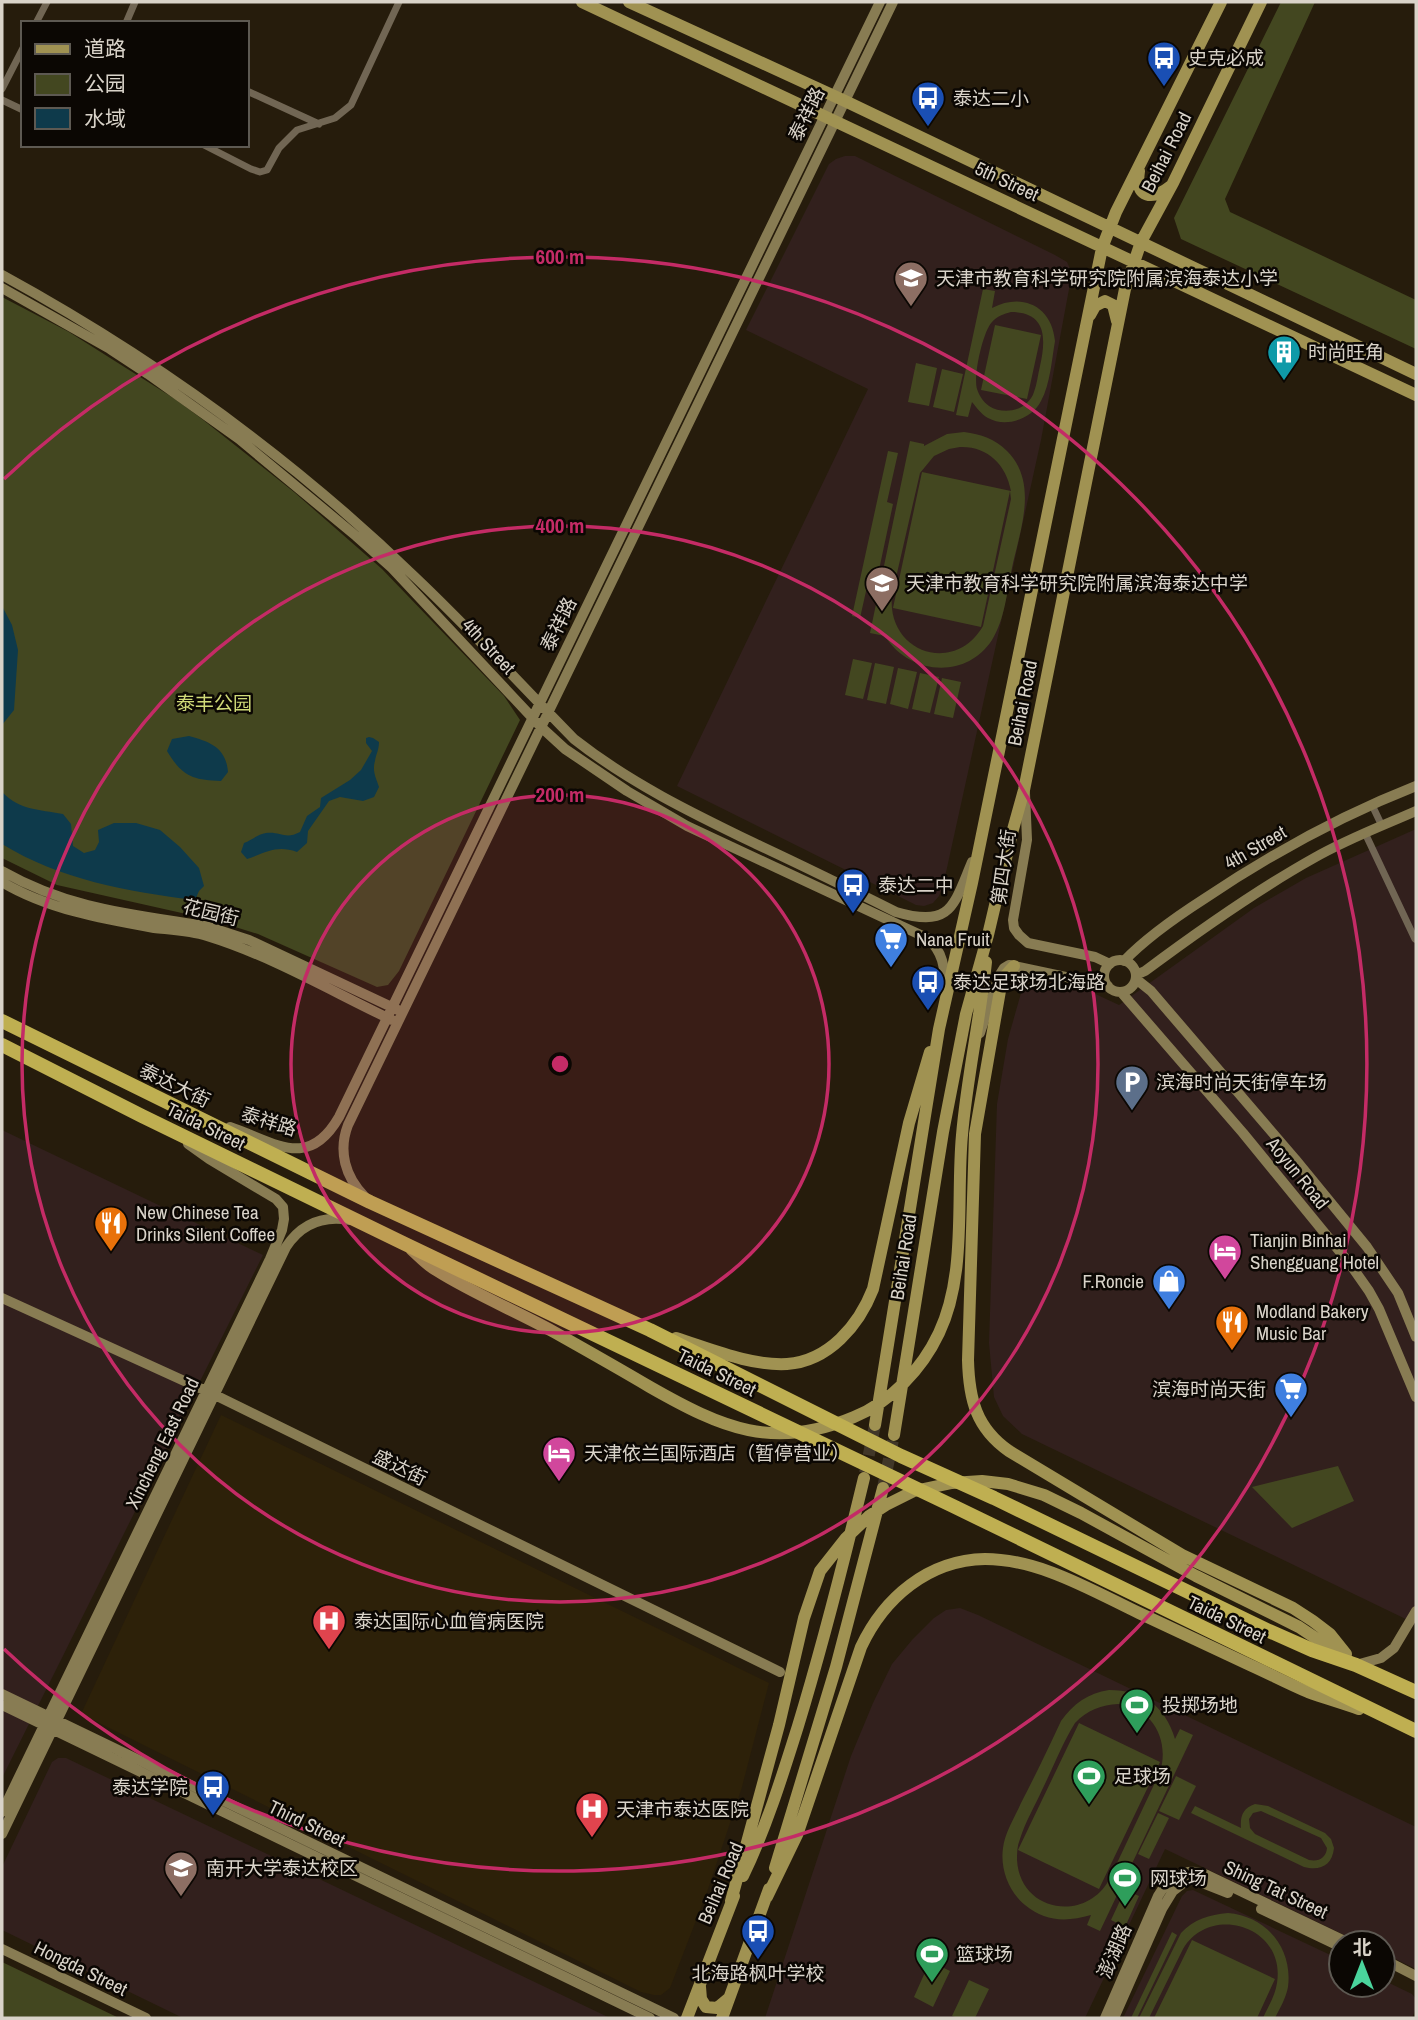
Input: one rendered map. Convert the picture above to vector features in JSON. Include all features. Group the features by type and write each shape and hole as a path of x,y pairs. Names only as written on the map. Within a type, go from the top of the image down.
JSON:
{"highway":[{"name":"泰达大街","path":"2,1021 370,1202"},
{"name":"Taida Street","path":"2,1045 359,1222 1416,1731"},
{"name":"Taida Street","path":"370,1202 650,1330 901,1456 1269,1631 1356,1665"},
{"path":"1356,1665 1416,1692"}],"main road":[{"name":"5th Street","path":"582,2 1069,231 1107,237 1129,251"},
{"name":"5th Street","path":"629,2 1079,212 1107,237 1167,278 1416,395"},
{"name":"Beihai Road","path":"874,1425 939,1029 957,955 1095,282 1107,237 1126,194 1220,2"},
{"name":"Beihai Road","path":"894,1435 966,1014 1024,790 1125,289 1129,251 1159,209 1173,183 1261,2"},
{"path":"1140,167 1137,181 1139,189 1144,193 1153,196 1173,183"},
{"path":"1079,212 1092,216 1104,214 1126,194"},
{"path":"1069,231 1088,248 1095,282"},
{"name":"Beihai Road","path":"1095,282 1105,264 1129,251"},
{"path":"1129,251 1175,258 1416,374"},
{"path":"1125,289 1132,279 1139,275 1167,278"},
{"path":"1087,322 1095,306 1105,301 1113,305 1117,328"},
{"path":"403,1243 436,1270 551,1330 708,1418 744,1431 789,1434 826,1428 862,1414 894,1392 918,1367 939,1335 948,1309 955,1277 966,1099 983,994 988,935"},
{"path":"1014,966 1001,985 975,1135 968,1360 970,1390 977,1414 999,1444 1039,1470 1182,1555 1293,1608 1313,1621 1330,1634 1356,1665"},
{"path":"650,1330 741,1357 790,1364 816,1355 847,1334 873,1289 909,1124 924,1066 939,1029"},
{"name":"Beihai Road","path":"687,2018 731,1901 756,1847 791,1749 834,1602 864,1478"},
{"path":"731,1901 787,1696 804,1618 820,1571 846,1538 869,1516 902,1496 952,1483 982,1481 1008,1484 1044,1495 1299,1627 1356,1665"},
{"path":"722,2018 767,1897 836,1667 883,1488"},
{"path":"767,1897 797,1835 861,1647 870,1628 887,1605 914,1582 954,1564 983,1559 1032,1566 1103,1596 1308,1692 1396,1722"},
{"path":"701,1984 701,1999 706,2007 721,2007 730,1996"}],"street":[{"path":"37,21 47,2"},
{"path":"127,21 135,2"},
{"path":"208,147 260,172 267,170 279,148 297,130 343,113 351,105 399,2"},
{"name":"泰祥路","path":"840,99 880,2"},
{"name":"泰祥路","path":"197,1117 291,1150 314,1144 328,1135 396,1015 541,727 543,708 829,119 893,2"},
{"path":"2,89 21,52"},
{"path":"248,91 319,124"},
{"path":"2,100 21,109"},
{"name":"4th Street","path":"2,275 157,368 301,476 415,577 574,739 671,803 896,912 927,919 948,909 958,896 979,848"},
{"name":"4th Street","path":"2,288 110,349 239,439 392,568 532,718 565,748 627,791 687,826 927,938 936,946 944,962 945,999"},
{"name":"泰祥路","path":"370,1202 348,1174 344,1157 344,1136 396,1015 532,718 543,708"},
{"name":"4th Street","path":"1124,961 1164,926 1288,847 1416,786"},
{"name":"第四大街","path":"1024,790 1027,839 1013,920 1014,928 1028,943 1094,957 1111,964"},
{"path":"1372,805 1382,825"},
{"name":"4th Street","path":"1136,977 1212,921 1288,873 1315,857 1416,811"},
{"path":"1365,833 1415,939"},
{"name":"花园街","path":"2,871 45,892 89,906 221,930 272,951 396,1015"},
{"name":"花园街","path":"2,881 79,913 204,935 260,954 396,1015"},
{"path":"974,1056 999,975 1009,965 1108,986 1121,992 1130,988 1136,977 1132,966 1119,960 1111,964 1105,972 1108,986"},
{"name":"Aoyun Road","path":"1136,977 1295,1159 1367,1247 1398,1293 1416,1337"},
{"name":"Aoyun Road","path":"1121,992 1243,1133 1350,1264 1369,1291 1416,1396"},
{"name":"Xincheng East Road","path":"172,1131 209,1159 268,1192 283,1207 282,1230 211,1393"},
{"name":"Xincheng East Road","path":"2,1812 50,1723 211,1393 292,1237 300,1229 318,1220 337,1218 359,1222"},
{"name":"盛达街","path":"2,1299 211,1393 780,1672"},
{"path":"1356,1665 1381,1658 1394,1648 1416,1611"},
{"name":"Third Street","path":"2,1694 50,1723 650,2018"},
{"name":"Third Street","path":"2,1705 50,1723 674,2018"},
{"name":"Xincheng East Road","path":"2,1834 50,1723"},
{"name":"Shing Tat Street","path":"1186,1876 1199,1872 1207,1875 1327,1932"},
{"name":"Shing Tat Street","path":"1186,1876 1327,1940"},
{"name":"澎湖路","path":"1105,2018 1158,1896 1170,1881 1186,1876"},
{"name":"澎湖路","path":"1114,2018 1162,1909 1186,1876"},
{"name":"Hongda Street","path":"2,1949 146,2018"},
{"path":"1397,1966 1416,1976"},
{"path":"1397,1974 1416,1983"}],"shaded area":[{"name":"天津市教育科学研究院附属滨海泰达中学","path":"845,156 855,156 1055,255 1067,262 1072,273 1041,440 943,886 933,903 924,906 916,905 677,786 868,389 746,330 829,164"},
{"path":"1416,829 1416,1624 1022,1434 1003,1416 994,1397 989,1343 997,1104 1008,1039 1021,993 1034,985 1050,983 1089,991 1119,1005 1254,908 1306,878"},
{"path":"2,1130 263,1255 2,1778"},
{"name":"泰达国际心血管病医院","path":"221,1415 769,1683 742,1787 707,1892 670,1988 661,1995 641,1992 81,1714"},
{"path":"960,1608 978,1615 1416,1827 1416,1969 1397,1960 1397,1929 1332,1929 1165,1849 1085,2018 765,2018 851,1756 873,1703 892,1664 934,1618 946,1610"},
{"name":"南开大学泰达校区","path":"58,1758 66,1758 610,2018 183,2018 2,1930 2,1867 52,1762"},
{"path":"1193,1890 1327,1953 1327,1999 1397,1999 1397,1987 1416,1999 1412,2018 1123,2018 1182,1896"}],"green space":[{"path":"1281,2 1315,2 1225,199 1230,212 1416,300 1416,349 1181,239 1174,218"},
{"path":"983,289 995,291 992,308 1014,301 1034,305 1042,311 1053,329 1055,341 1047,387 1037,407 1025,417 1010,422 988,418 972,402 968,417 956,415","holes":["1011,312 1023,313 1038,322 1043,337 1035,389 1027,403 1015,410 1002,411 989,406 977,389 976,374 982,344 996,318"]},
{"name":"泰丰公园","path":"2,297 69,332 175,399 294,492 382,569 504,696 520,720 399,971 388,985 377,987 258,934 213,920 57,885 2,858"},
{"path":"995,325 1041,335 1027,399 981,390"},
{"path":"916,363 937,368 929,406 908,402"},
{"path":"942,369 963,374 954,412 933,407"},
{"path":"964,432 998,443 1017,464 1025,492 1022,523 1003,614 996,632 981,653 968,662 938,668 908,659 895,649 885,636 870,633 910,441 924,446 947,434","holes":["970,447 994,458 1005,473 1011,491 922,472 893,608 981,627 1010,491 1011,499 983,626 971,641 956,650 940,653 924,651 911,643 900,631 893,615 892,595 920,473 934,456 949,449"]},
{"path":"888,451 898,453 887,502 893,504 879,570 871,569 860,618 852,616"},
{"path":"853,659 872,663 863,699 845,695"},
{"path":"875,663 894,667 886,704 867,700"},
{"path":"898,668 917,672 908,709 890,704"},
{"path":"920,673 939,677 930,713 912,709"},
{"path":"942,678 961,682 953,718 934,714"},
{"path":"1338,1466 1354,1501 1292,1528 1252,1487"},
{"path":"1109,1690 1132,1693 1151,1702 1165,1717 1175,1739 1180,1729 1193,1735 1100,1931 1087,1925 1091,1915 1056,1919 1040,1915 1025,1905 1010,1887 1002,1856 1008,1830 1061,1721 1082,1700","holes":["1118,1704 1130,1706 1149,1718 1156,1727 1162,1748 1160,1772 1109,1880 1098,1894 1085,1902 1070,1906 1055,1906 1041,1901 1029,1891 1021,1878 1017,1860 1018,1844 1027,1820 1075,1723 1101,1707"]},
{"name":"足球场","path":"1079,1723 1160,1762 1099,1889 1018,1850"},
{"path":"1176,1776 1196,1786 1179,1820 1159,1811"},
{"path":"1255,1804 1268,1806 1325,1833 1334,1848 1328,1863 1315,1868 1304,1867 1191,1813 1195,1806 1241,1828 1243,1813","holes":["1261,1811 1321,1838 1327,1848 1324,1857 1309,1860 1255,1834 1250,1828 1249,1819 1253,1813"]},
{"path":"1158,1813 1169,1818 1149,1859 1138,1854"},
{"name":"网球场","path":"1125,1890 1139,1896 1125,1927 1111,1920"},
{"path":"1228,1913 1242,1915 1265,1927 1281,1947 1286,1959 1288,1987 1275,2018 1263,2018 1277,1983 1277,1963 1270,1947 1258,1935 1244,1927 1227,1925 1210,1927 1195,1935 1183,1949 1149,2018 1139,2018 1181,1933 1202,1918"},
{"path":"1172,1932 1177,1935 1137,2018 1131,2018"},
{"path":"1192,1940 1275,1979 1257,2018 1154,2018"},
{"name":"篮球场","path":"930,1961 950,1971 933,2007 914,1997"},
{"path":"2,1962 119,2018 2,2018"},
{"name":"篮球场","path":"969,1980 989,1989 975,2018 952,2016"}],"water":[{"path":"2,606 12,625 18,650 14,710 2,725"},
{"path":"189,736 216,747 221,752 228,772 221,781 195,778 183,771 172,759 167,751 172,739"},
{"path":"366,738 379,742 374,768 379,787 374,797 363,801 340,797 329,801 308,831 307,843 297,852 278,849 247,859 241,852 244,843 263,834 290,835 300,832 307,816 320,807 321,798 361,770 372,751 366,743"},
{"path":"2,792 23,806 63,814 71,824 73,846 84,853 95,850 99,842 98,830 114,823 136,823 160,830 199,868 204,886 195,900 145,893 70,875 24,856 2,844"}],"tunnel":[{"path":"865,1473 875,1425"},
{"path":"883,1488 894,1435"}],"place":[{"name":"史克必成","path":"1164,88"},
{"name":"泰达二小","path":"928,128"},
{"name":"天津市教育科学研究院附属滨海泰达小学","path":"911,308"},
{"name":"时尚旺角","path":"1284,382"},
{"name":"天津市教育科学研究院附属滨海泰达中学","path":"882,613"},
{"name":"泰达二中","path":"853,915"},
{"name":"Nana Fruit","path":"891,969"},
{"name":"泰达足球场北海路","path":"928,1012"},
{"name":"滨海时尚天街停车场","path":"1132,1112"},
{"name":"New Chinese Tea Drinks Silent Coffee","path":"111,1253"},
{"name":"Tianjin Binhai Shengguang Hotel","path":"1225,1281"},
{"name":"F.Roncie","path":"1169,1311"},
{"name":"Modland Bakery Music Bar","path":"1232,1352"},
{"name":"滨海时尚天街","path":"1291,1419"},
{"name":"天津依兰国际酒店（暂停营业）","path":"559,1483"},
{"name":"泰达国际心血管病医院","path":"329,1651"},
{"name":"投掷场地","path":"1137,1735"},
{"name":"足球场","path":"1089,1806"},
{"name":"泰达学院","path":"213,1817"},
{"name":"天津市泰达医院","path":"592,1839"},
{"name":"南开大学泰达校区","path":"181,1898"},
{"name":"网球场","path":"1125,1908"},
{"name":"北海路枫叶学校","path":"758,1961"},
{"name":"篮球场","path":"932,1984"}]}
